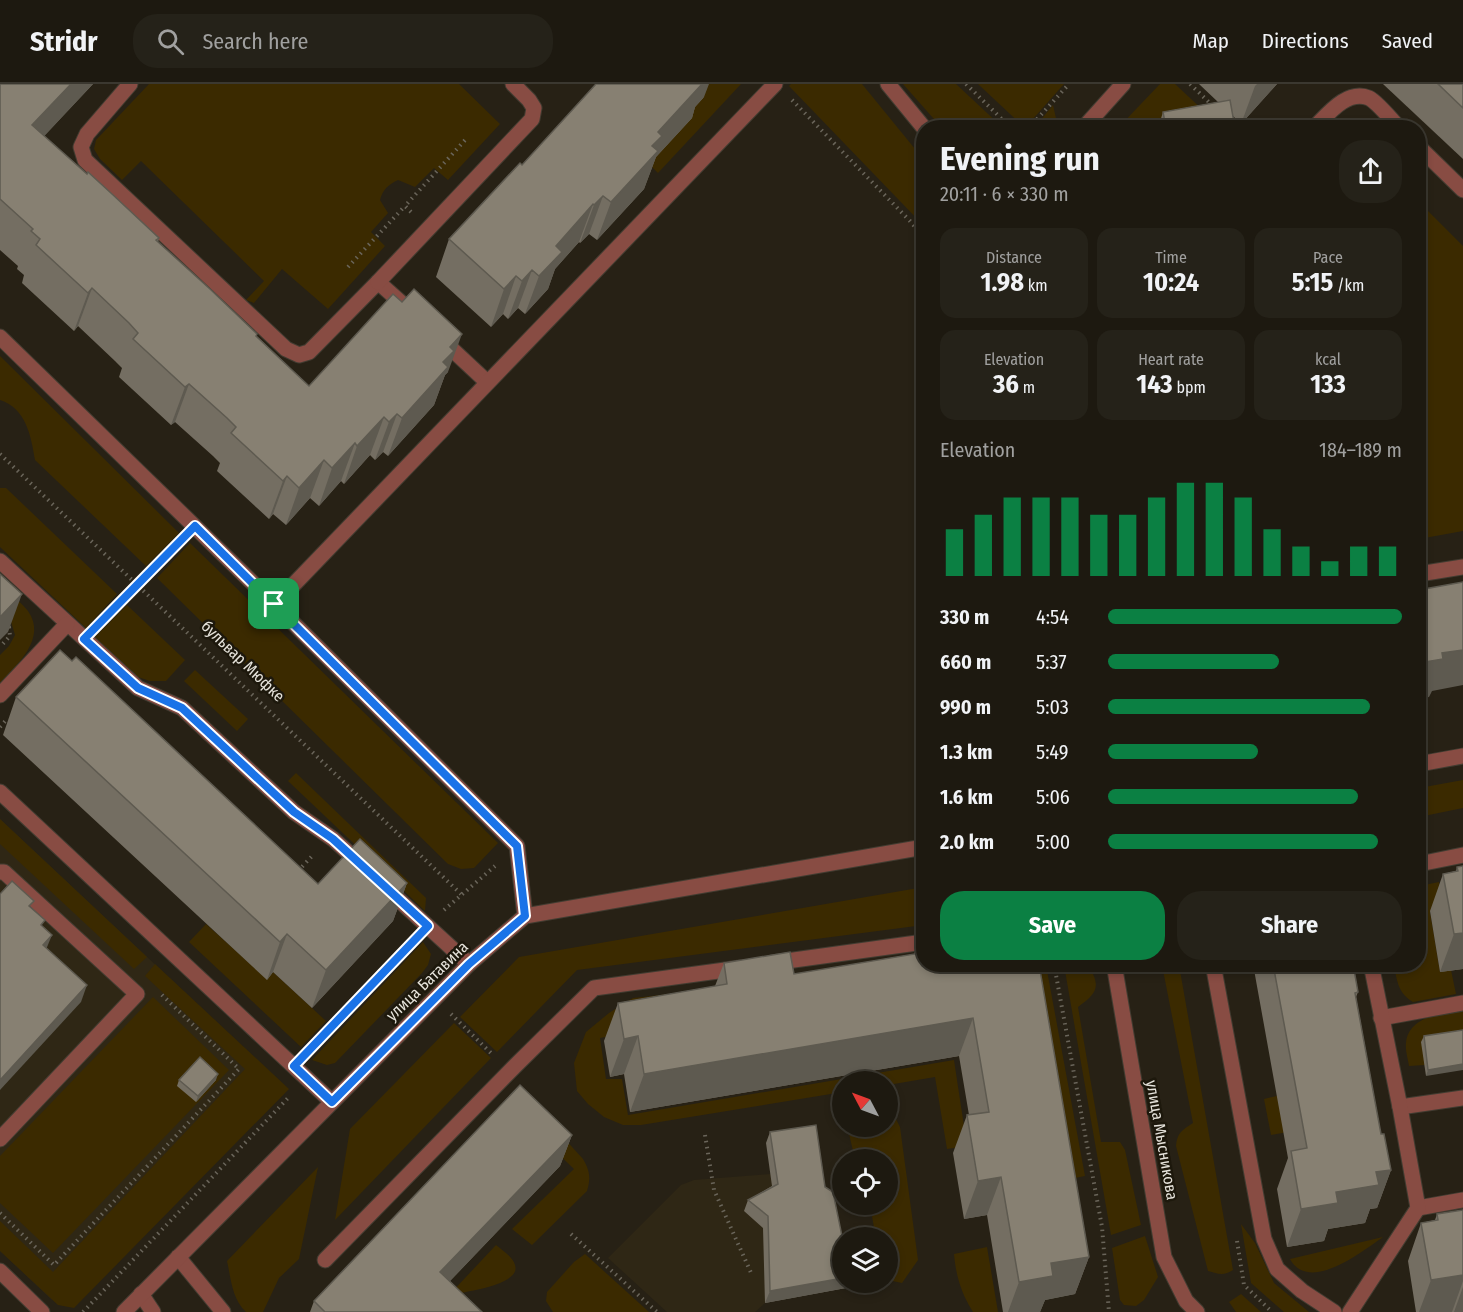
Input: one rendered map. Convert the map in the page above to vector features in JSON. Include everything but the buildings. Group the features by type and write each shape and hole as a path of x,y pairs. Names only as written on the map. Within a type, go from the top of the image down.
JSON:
{"street":[{"path":"130,84 87,134 81,147 85,160 286,349 299,355 309,352 532,120 534,108 513,84"},
{"path":"888,84 917,120"},
{"path":"1091,120 1123,84"},
{"path":"274,604 487,382 780,88"},
{"path":"1322,120 1337,105 1353,96 1370,98 1391,120"},
{"path":"1426,154 1463,190"},
{"path":"378,282 487,382"},
{"path":"0,337 195,526 517,846 525,916 916,848"},
{"path":"0,561 138,688 182,708 294,812 330,837 469,964"},
{"path":"1426,573 1463,567"},
{"path":"0,694 68,624"},
{"path":"1426,763 1463,756"},
{"path":"0,792 332,1102"},
{"path":"1426,863 1463,855"},
{"path":"0,872 4,872 136,994 0,1139"},
{"name":"улица Батавина","path":"124,1312 469,964 525,916"},
{"path":"325,1260 594,988 916,943"},
{"name":"улица Мысникова","path":"1115,972 1164,1257 1186,1301 1197,1312"},
{"path":"1214,972 1264,1239 1277,1269 1302,1291 1334,1312"},
{"path":"1350,1312 1418,1208 1372,972"},
{"path":"1381,1018 1463,1003"},
{"path":"1400,1107 1463,1098"},
{"path":"1418,1208 1463,1200"},
{"path":"178,1257 223,1312"},
{"path":"0,1271 42,1312"},
{"path":"141,1294 153,1312"}],"path":[{"path":"966,84 1003,120"},
{"path":"1036,120 1069,84"},
{"path":"1190,84 1220,113"},
{"path":"780,88 916,228"},
{"path":"348,267 466,139"},
{"path":"405,206 429,229"},
{"name":"бульвар Мюфке","path":"0,454 460,894"},
{"path":"84,639 195,526"},
{"path":"0,619 9,627 10,636 0,647"},
{"path":"293,876 330,837"},
{"path":"294,1066 460,894 517,846"},
{"path":"1055,972 1102,1227 1110,1312"},
{"path":"0,1214 54,1265 239,1069 157,990 136,994"},
{"path":"457,1020 493,1055"},
{"path":"83,1312 307,1078"},
{"path":"705,1136 714,1190 752,1275"},
{"path":"571,1234 657,1312"},
{"path":"1244,1285 1272,1312"}],"shaded area":[{"path":"149,84 459,84 500,124 448,180 434,168 415,187 398,180 386,188 380,200 388,213 371,232 385,246 328,309 282,269 254,303 246,300 264,281 141,161 122,180 100,159 94,149 96,140"},
{"path":"706,84 741,84 658,173 649,164 691,118 688,115"},
{"path":"791,84 862,84 916,150 916,218 789,86"},
{"path":"903,84 956,84 995,120 935,120"},
{"path":"978,84 1064,84 1032,120 1016,120"},
{"path":"1160,84 1175,84 1214,120 1126,120"},
{"path":"1053,105 1056,120 1041,120"},
{"path":"1426,209 1463,246 1463,531 1426,538"},
{"path":"0,356 179,533 146,566 35,460 26,424 16,409 0,400"},
{"path":"0,488 6,488 117,594 86,628 0,547"},
{"path":"190,543 498,843 474,868 461,869 448,864 157,578"},
{"path":"0,585 28,611 33,621 34,631 28,650 0,683 0,655 15,635"},
{"path":"127,605 185,660 166,681 150,681 138,677 95,637"},
{"path":"195,670 248,719 237,731 184,681"},
{"path":"296,773 426,898 425,911 288,781"},
{"path":"1463,780 1463,808 1426,816 1426,787"},
{"path":"0,819 273,1075 52,1300 0,1251"},
{"path":"0,819 147,957 134,969 0,844"},
{"path":"1439,882 1444,909 1430,912 1440,972 1451,970 1456,994 1413,1002 1401,991 1395,972 1426,972 1426,885"},
{"path":"916,888 916,926 577,970 497,1052 460,1017 519,957"},
{"path":"206,924 267,979 273,972 326,1021 301,1047 189,942"},
{"path":"423,942 431,954 428,965 422,973 335,1063 327,1065 312,1060"},
{"path":"155,964 289,1089 74,1308 58,1305 0,1251 0,1221 53,1272 245,1069 145,976"},
{"path":"1029,972 1047,972 1085,1176 1065,1180"},
{"path":"1065,972 1092,972 1095,978 1093,993 1078,1007 1101,1142 1120,1142 1125,1150 1141,1225 1111,1235"},
{"path":"1163,972 1180,972 1233,1270 1224,1274 1208,1271 1176,1146 1181,1132 1193,1123"},
{"path":"679,993 683,1023 600,1038 606,1079 622,1079 628,1115 832,1081 832,1094 641,1125 623,1125 604,1117 577,1091 574,1063 586,1032 609,1013 633,998"},
{"path":"153,997 229,1070 53,1253 0,1203 0,1156"},
{"path":"1463,1009 1463,1036 1425,1065 1409,1066 1406,1043 1413,1027 1428,1017"},
{"path":"454,1023 491,1058 335,1220 350,1129"},
{"path":"954,1060 967,1146 947,1149 935,1077 898,1083 898,1071 889,1071"},
{"path":"1281,1095 1288,1132 1271,1135 1264,1099"},
{"path":"531,1102 583,1159 589,1178 587,1191 532,1245 512,1229 574,1169 518,1115"},
{"path":"898,1123 918,1260 902,1283 898,1282 898,1227 874,1227 872,1215 898,1215 898,1149 853,1149 850,1137 898,1137"},
{"path":"318,1167 299,1259 279,1278 263,1312 246,1312 235,1295 227,1261"},
{"path":"816,1168 832,1236 832,1285 765,1303 755,1312 667,1312 608,1258 681,1185 694,1180"},
{"path":"1241,1224 1255,1243 1274,1283 1309,1312 1284,1312 1251,1283"},
{"path":"1145,1236 1158,1277 1144,1300 1136,1306 1124,1305 1120,1300 1112,1248"},
{"path":"1383,1237 1350,1259 1323,1271 1310,1272 1299,1269 1290,1259"},
{"path":"496,1245 514,1262 515,1272 510,1278 490,1286 449,1295"},
{"path":"987,1247 998,1312 973,1312 960,1284 954,1254"},
{"path":"585,1254 649,1312 553,1312 546,1301 547,1292 574,1262"},
{"path":"1241,1294 1261,1312 1236,1312 1229,1302"}],"route":[{"path":"195,526 274,604 517,846 525,916 469,964 332,1102 294,1066 428,926 333,839 294,812 182,708 138,688 84,639 195,526"}]}
